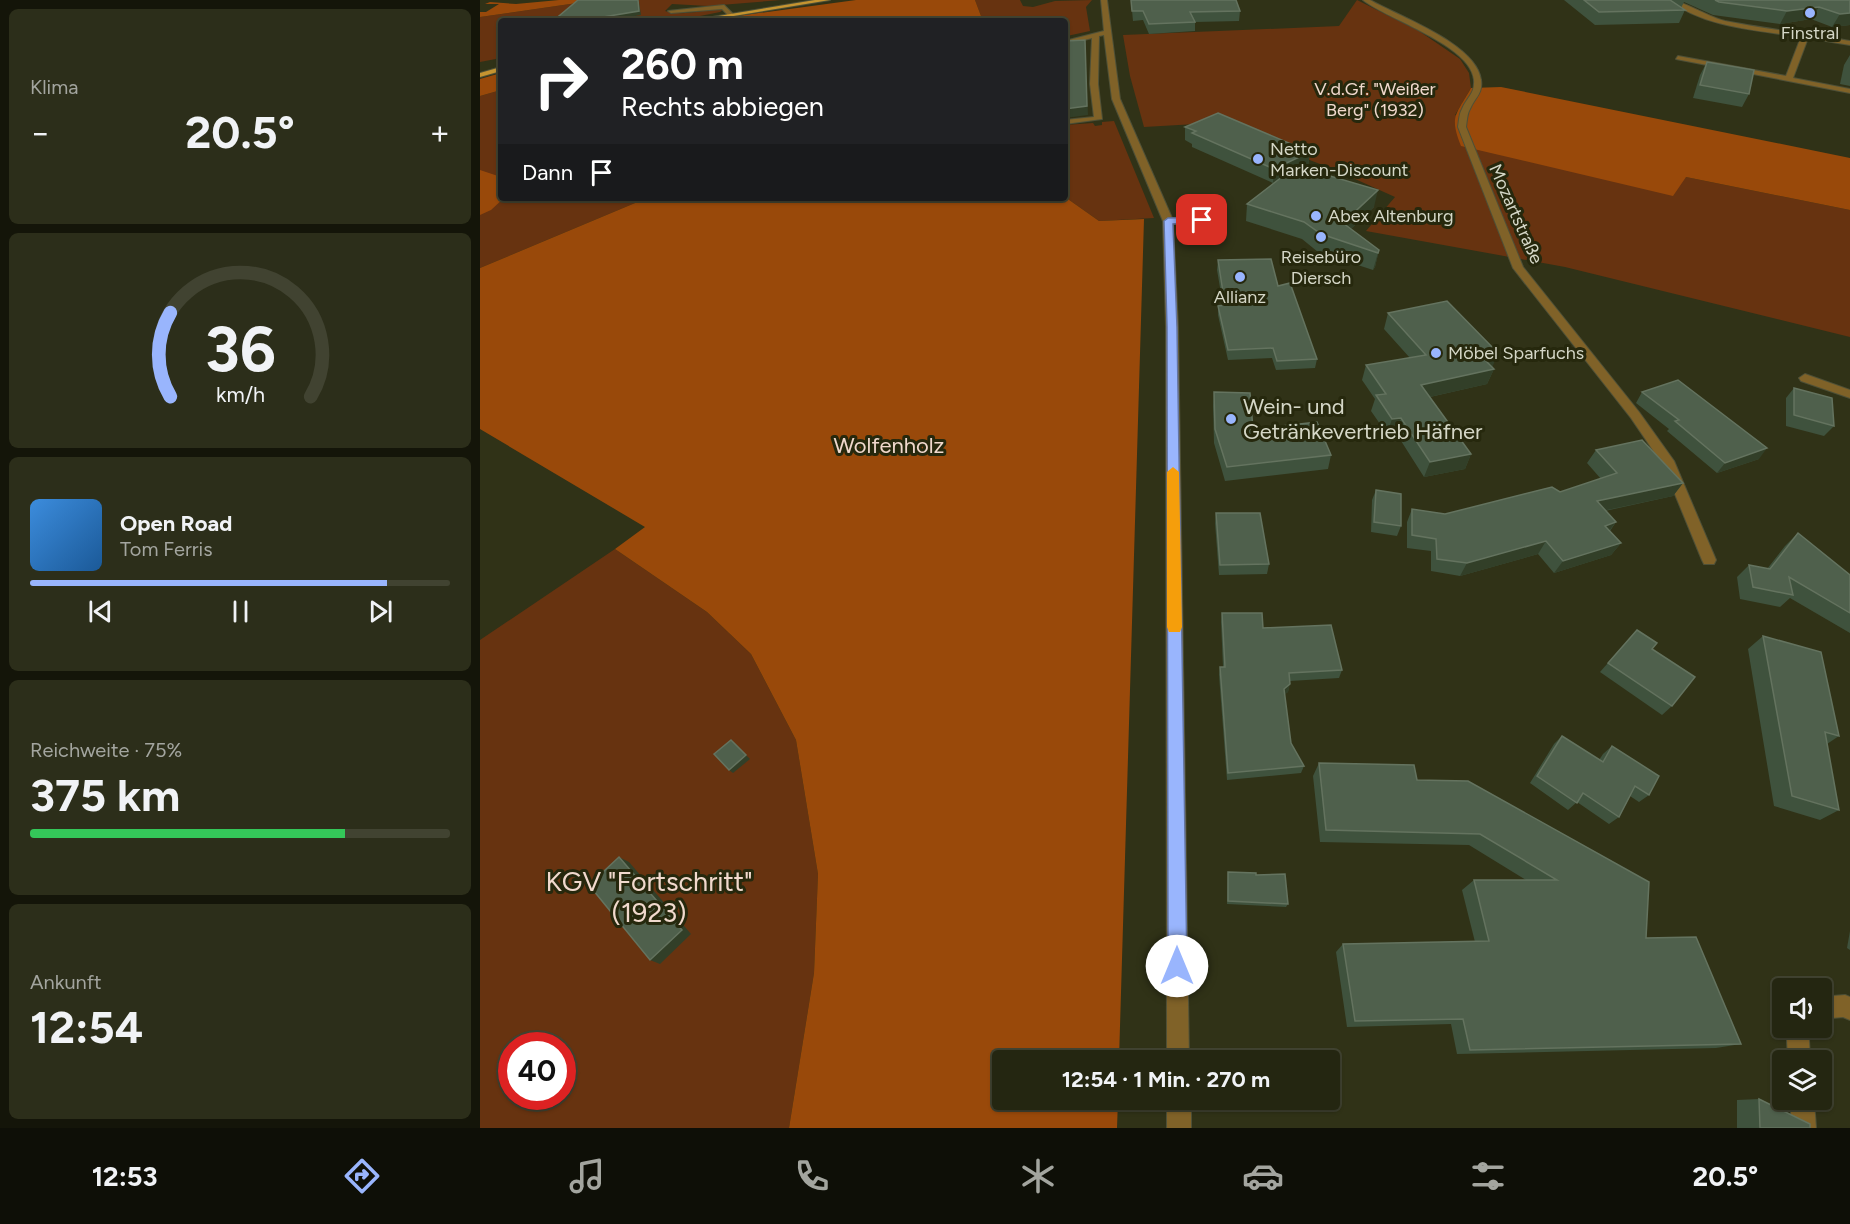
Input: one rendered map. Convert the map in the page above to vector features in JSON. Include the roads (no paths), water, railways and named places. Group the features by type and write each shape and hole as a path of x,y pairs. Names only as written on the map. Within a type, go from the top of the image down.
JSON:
{"main road":[{"path":"708,18 827,0"},
{"path":"480,75 498,70"}],"street":[{"path":"1068,122 1098,119 1094,84 1104,0"},
{"name":"Mozartstraße","path":"1366,0 1455,48 1472,64 1477,77 1477,92 1466,108 1462,127 1518,268 1635,415 1669,464 1708,560"},
{"path":"1672,0 1705,17 1850,43"},
{"path":"671,11 724,7 730,14 727,18"},
{"path":"1068,42 1101,33"},
{"path":"1101,33 1116,99 1168,221 1172,327 1178,1050"},
{"path":"1789,79 1805,36"},
{"path":"1678,58 1850,91"},
{"path":"1168,221 1202,220"},
{"path":"1805,378 1850,394"},
{"path":"1832,1007 1845,1006 1850,1009"},
{"path":"1179,1110 1179,1128"},
{"path":"1803,1110 1804,1128"}],"place":[{"name":"Finstral","path":"1810,13"},
{"name":"Netto Marken-Discount","path":"1258,159"},
{"name":"Abex Altenburg","path":"1316,216"},
{"name":"Reisebüro Diersch","path":"1321,237"},
{"name":"Allianz","path":"1240,277"},
{"name":"Möbel Sparfuchs","path":"1436,353"},
{"name":"Wein- und Getränkevertrieb Häfner","path":"1231,419"}],"park label":[{"name":"V.d.Gf. \"Weißer Berg\" (1932)","path":"1375,100"},
{"name":"Wolfenholz","path":"889,445"},
{"name":"KGV \"Fortschritt\" (1923)","path":"649,896"}]}
